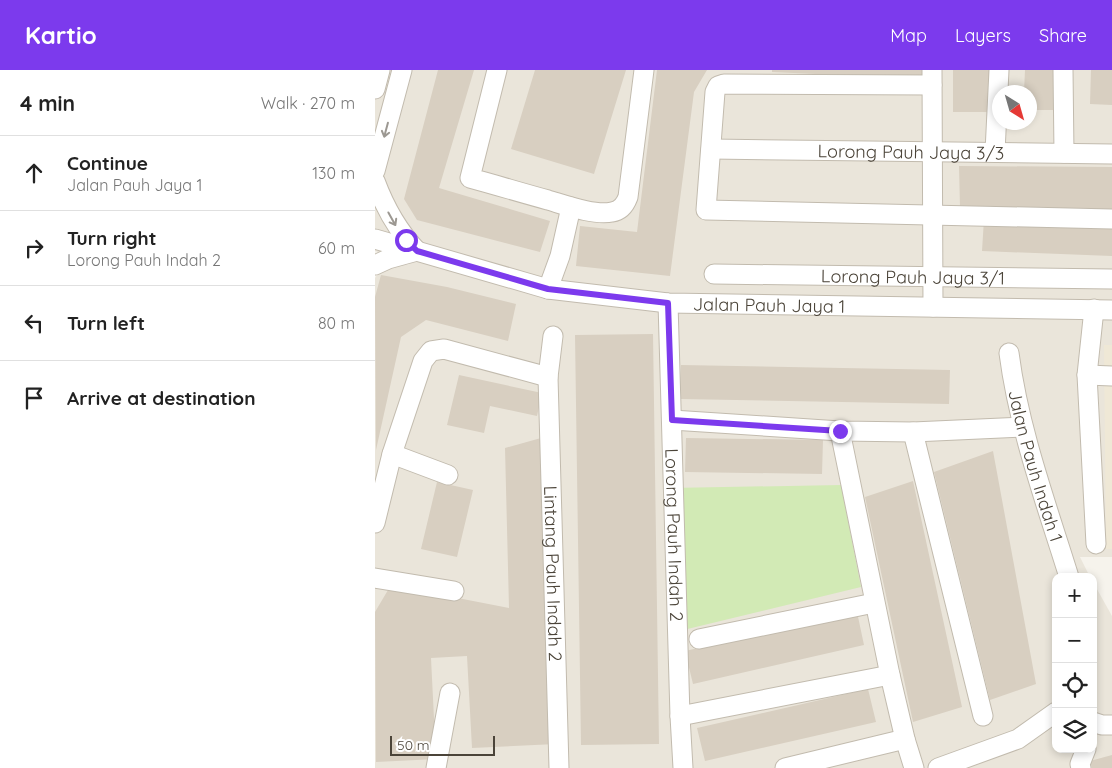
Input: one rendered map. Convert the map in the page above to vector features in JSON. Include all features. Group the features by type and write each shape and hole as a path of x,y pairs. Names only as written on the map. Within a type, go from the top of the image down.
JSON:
{"street":[{"path":"375,88 380,70"},
{"path":"375,171 402,70"},
{"path":"497,70 470,178 571,207 601,213 612,212 625,204 628,198 644,70"},
{"path":"995,152 999,70"},
{"path":"1063,70 1064,153"},
{"path":"933,307 933,216 933,152 932,77 724,84 718,86 715,92 706,210 933,216 1112,219"},
{"name":"Lorong Pauh Jaya 3/3","path":"711,149 1112,154"},
{"path":"375,181 393,221 406,240 417,251 388,259 375,265"},
{"path":"548,289 560,256 571,207"},
{"name":"Jalan Pauh Jaya 1","path":"375,239 548,289 668,303 1103,310"},
{"name":"Lorong Pauh Jaya 3/1","path":"715,274 1112,278"},
{"name":"Lorong Pauh Indah 2","path":"668,303 683,768"},
{"path":"1096,544 1087,375 1103,310"},
{"name":"Lintang Pauh Indah 2","path":"553,336 548,377 559,768"},
{"path":"375,523 392,454 423,361 431,351 444,349 548,377"},
{"name":"Jalan Pauh Indah 1","path":"1009,353 1012,377 1023,427 1068,573"},
{"path":"1087,375 1112,376"},
{"path":"672,420 840,431 913,432 1023,427"},
{"path":"840,431 889,674 914,768"},
{"path":"913,432 983,716"},
{"path":"392,454 448,475"},
{"path":"375,578 454,591"},
{"path":"699,639 874,603"},
{"path":"680,716 889,674"},
{"path":"436,768 450,694"},
{"path":"938,768 1018,738 1052,715"},
{"path":"785,768 905,739"},
{"path":"1081,768 1080,764 1084,753"}],"shaded area":[{"path":"375,70 1112,70 1112,557 1080,557 1088,573 1052,573 1052,753 1097,753 1097,589 1112,616 1112,768 375,768 375,278 383,267 411,264 375,251"},
{"path":"1104,345 1112,345 1112,549 1106,549"}],"green space":[{"path":"841,485 861,587 675,632 670,488"}],"building":[{"path":"438,70 474,70 439,188 550,221 540,252 417,220 404,199"},
{"path":"535,70 626,70 594,174 511,149"},
{"path":"657,70 707,70 694,92 670,276 576,266 580,226 637,232"},
{"path":"772,70 924,70 924,79 772,72"},
{"path":"953,70 991,70 991,112 953,112"},
{"path":"1025,70 1056,70 1056,110 1037,110 1037,85 1024,85"},
{"path":"1091,70 1112,70 1112,105 1090,104"},
{"path":"959,166 1112,167 1112,210 960,207"},
{"path":"984,219 1112,223 1112,256 982,251"},
{"path":"381,275 447,287 516,304 508,341 426,320 401,337 376,450 375,297"},
{"path":"653,334 659,744 581,745 575,335"},
{"path":"681,365 950,370 949,404 680,399"},
{"path":"459,375 542,393 537,416 490,406 484,433 447,425"},
{"path":"541,438 556,744 472,748 467,656 431,658 436,759 376,762 375,612 391,585 509,608 505,448"},
{"path":"686,438 823,440 822,474 685,472"},
{"path":"993,451 1036,684 990,700 934,472"},
{"path":"913,481 962,707 913,722 865,497"},
{"path":"437,482 473,490 457,557 421,549"},
{"path":"857,612 864,645 693,684 685,651"},
{"path":"868,689 876,722 705,761 697,728"},
{"path":"1112,755 1112,768 1092,768 1090,761"}],"route":[{"path":"406,240 417,251 548,289 668,303 672,420 840,431"}]}
